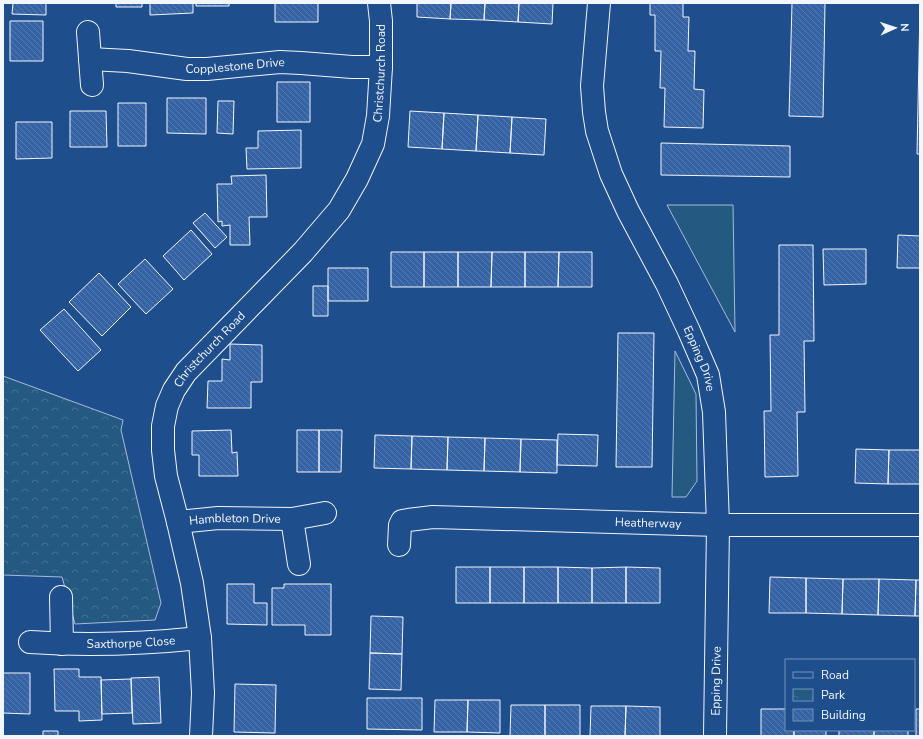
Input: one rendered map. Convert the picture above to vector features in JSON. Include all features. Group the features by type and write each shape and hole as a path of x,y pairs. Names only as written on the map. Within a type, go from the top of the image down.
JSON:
{"street":[{"name":"Christchurch Road","path":"201,736 203,693 200,638 192,583 166,476 163,450 163,426 167,406 174,390 186,372 303,252 339,210 358,179 373,144 378,116 381,67 381,21 379,3"},
{"name":"Epping Drive","path":"599,3 592,86 597,130 610,174 628,211 668,284 708,375 714,412 718,525 715,736"},
{"path":"88,32 92,85"},
{"name":"Copplestone Drive","path":"90,59 128,60 187,69 207,69 280,62 301,62 352,67 381,67"},
{"name":"Hambleton Drive","path":"178,522 218,518 274,520 292,519 325,513"},
{"name":"Heatherway","path":"399,545 400,525 402,521 433,517 718,525 920,525"},
{"name":"Hambleton Drive","path":"292,519 299,564"},
{"path":"61,597 62,644"},
{"name":"Saxthorpe Close","path":"30,642 113,645 200,638"}],"green space":[{"path":"667,205 733,205 735,332"},
{"path":"675,351 696,394 697,481 686,497 672,497"},
{"path":"3,376 123,420 121,430 161,603 155,620 75,624 62,577 3,575"}],"building":[{"path":"13,3 46,3 46,15 12,14"},
{"path":"116,3 142,3 142,7 116,7"},
{"path":"150,3 193,3 193,13 150,15"},
{"path":"196,3 229,3 229,6 196,6"},
{"path":"275,3 318,3 318,22 275,22"},
{"path":"417,3 451,3 450,19 417,17"},
{"path":"451,3 485,3 484,20 450,19"},
{"path":"485,3 519,3 518,22 484,20"},
{"path":"519,3 553,3 552,24 518,22"},
{"path":"650,3 683,3 683,17 689,17 688,51 695,51 694,89 704,90 703,128 664,127 665,88 660,88 661,51 655,51 655,15 650,15"},
{"path":"792,3 825,3 823,117 789,116"},
{"path":"920,7 920,154 917,154"},
{"path":"10,21 43,21 43,61 10,61"},
{"path":"277,82 310,82 310,122 277,122"},
{"path":"167,98 206,98 206,134 167,133"},
{"path":"218,101 234,101 233,134 217,133"},
{"path":"118,103 146,103 146,146 118,146"},
{"path":"70,111 106,111 107,147 70,147"},
{"path":"410,111 444,113 442,149 408,147"},
{"path":"444,113 478,115 476,151 442,149"},
{"path":"478,115 512,117 510,153 476,151"},
{"path":"512,117 546,119 544,155 510,153"},
{"path":"16,122 52,122 52,158 16,159"},
{"path":"301,130 301,168 247,169 246,148 258,148 258,131"},
{"path":"661,143 790,146 790,177 661,175"},
{"path":"266,175 267,217 249,217 250,245 230,245 230,225 222,226 222,221 218,222 217,184 232,184 231,176"},
{"path":"205,213 227,237 215,248 193,223"},
{"path":"191,230 212,254 184,280 163,256"},
{"path":"898,235 920,236 920,268 897,268"},
{"path":"779,245 813,245 814,341 804,341 805,412 797,412 798,476 765,477 764,411 771,411 770,335 779,335"},
{"path":"823,249 866,249 866,284 824,285"},
{"path":"391,252 424,252 424,287 391,287"},
{"path":"424,252 458,252 458,287 424,287"},
{"path":"458,252 492,252 491,287 458,287"},
{"path":"492,252 525,252 525,287 491,287"},
{"path":"525,252 559,252 558,287 525,287"},
{"path":"559,252 592,252 592,287 558,287"},
{"path":"145,259 173,289 146,314 118,284"},
{"path":"328,268 368,268 368,301 328,301"},
{"path":"99,273 131,307 102,336 69,302"},
{"path":"313,286 328,286 328,316 313,316"},
{"path":"64,309 101,350 78,371 40,330"},
{"path":"618,333 654,333 652,467 616,467"},
{"path":"230,344 262,345 262,382 251,382 251,408 207,408 208,381 222,381 222,359 230,360"},
{"path":"231,430 232,453 237,452 238,476 199,476 199,455 192,455 192,431"},
{"path":"297,430 319,430 319,472 297,472"},
{"path":"319,430 342,430 341,472 319,472"},
{"path":"558,434 598,435 597,466 557,465"},
{"path":"375,435 412,436 411,469 374,468"},
{"path":"412,436 448,437 447,470 411,469"},
{"path":"448,437 485,438 484,471 447,470"},
{"path":"485,438 521,439 520,472 484,471"},
{"path":"521,439 557,440 557,473 520,472"},
{"path":"856,449 889,450 888,484 855,483"},
{"path":"889,450 920,450 920,484 888,484"},
{"path":"456,567 490,567 490,603 456,603"},
{"path":"490,567 524,567 524,603 490,603"},
{"path":"524,567 558,567 558,603 524,603"},
{"path":"558,567 592,568 592,603 558,603"},
{"path":"626,567 660,568 660,603 626,603"},
{"path":"626,567 626,603 592,603 592,568"},
{"path":"770,577 806,578 806,613 769,613"},
{"path":"806,578 843,579 842,614 806,613"},
{"path":"843,579 879,579 878,615 842,614"},
{"path":"879,579 916,580 915,616 878,615"},
{"path":"916,580 920,580 920,616 915,616"},
{"path":"227,584 254,584 254,603 267,603 267,625 227,624"},
{"path":"284,584 331,584 331,635 305,635 305,625 272,625 272,588 284,588"},
{"path":"371,616 403,617 402,654 370,653"},
{"path":"370,653 402,654 401,690 369,689"},
{"path":"54,669 79,669 79,677 101,677 102,720 79,721 79,711 55,711"},
{"path":"3,673 30,673 30,714 3,713"},
{"path":"159,677 161,723 133,724 131,678"},
{"path":"131,679 132,713 102,714 101,680"},
{"path":"235,684 276,685 275,733 234,732"},
{"path":"367,698 422,698 422,730 367,729"},
{"path":"435,700 468,700 467,732 434,732"},
{"path":"468,700 500,700 500,733 467,732"},
{"path":"511,705 545,705 545,736 510,736"},
{"path":"545,705 580,705 580,736 545,736"},
{"path":"591,706 626,706 625,736 590,736"},
{"path":"626,706 660,707 660,736 625,736"},
{"path":"761,709 785,709 785,731 794,731 794,736 761,736"},
{"path":"916,709 920,709 920,736 916,736"},
{"path":"43,731 58,731 58,736 43,736"},
{"path":"794,731 826,731 826,736 794,736"},
{"path":"839,731 874,731 874,736 839,736"},
{"path":"874,731 908,731 908,736 874,736"}]}
